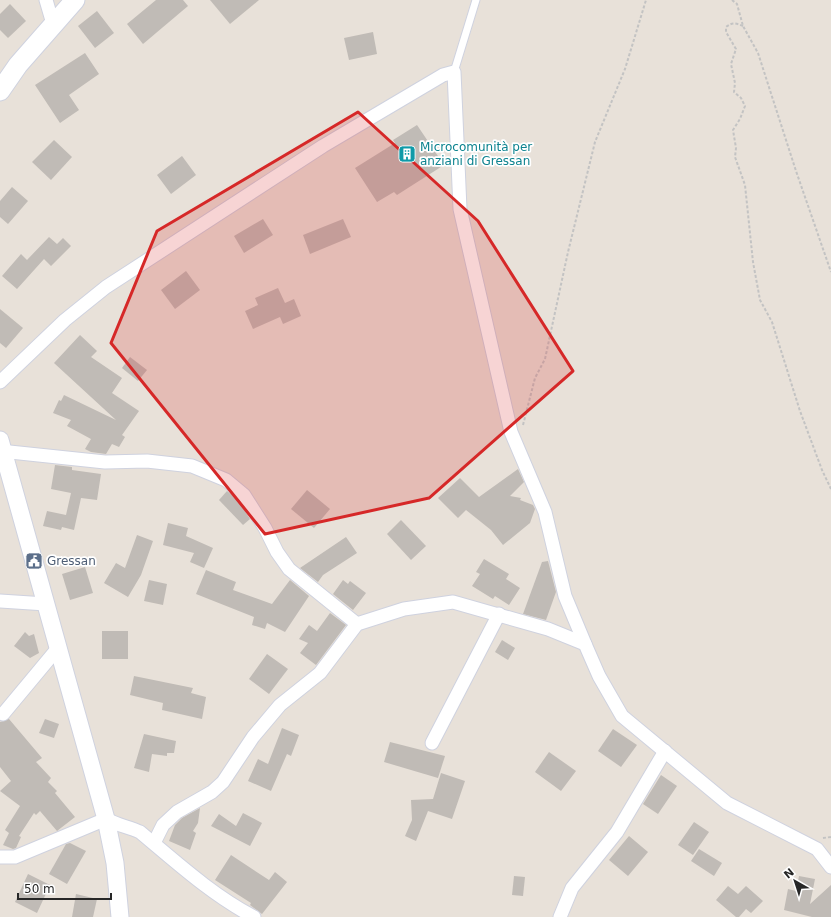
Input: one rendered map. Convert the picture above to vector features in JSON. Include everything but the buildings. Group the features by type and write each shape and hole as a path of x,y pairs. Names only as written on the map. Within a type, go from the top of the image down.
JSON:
{"main road":[{"path":"0,91 18,65 75,0"}],"street":[{"path":"46,0 53,24"},
{"path":"0,382 65,320 106,287 323,146 443,75 454,72 460,209 511,432 545,512 565,596 599,676 622,716 727,803 818,850 831,867"},
{"path":"120,917 115,863 106,818 1,447 105,462 148,461 192,466 226,480 244,495 265,528 277,552 289,569 357,624"},
{"path":"0,601 46,604"},
{"path":"154,843 163,825 177,812 212,792 223,782 253,737 280,705 320,673 357,624 404,609 453,602 548,628 585,644"},
{"path":"432,743 499,614"},
{"path":"3,714 58,648"},
{"path":"560,917 572,888 617,832 665,751"},
{"path":"106,818 116,824 127,826 140,832 236,908 254,917"},
{"path":"0,857 15,857 106,818"}],"lane":[{"path":"454,72 476,0"}],"path":[{"path":"522,430 535,378 546,359 568,252 595,142 625,69 646,0"},
{"path":"732,0 739,9 743,26 758,53 796,172 831,272"},
{"path":"743,26 735,23 730,24 726,27 726,32 736,49 731,64 735,83 734,92 741,98 745,106 740,119 733,130 736,148 735,157 745,185 753,262 760,300 772,322 822,470 831,488"}],"highlighted area":[{"path":"358,112 478,221 573,371 429,498 265,534 111,343 157,231"}],"place":[{"name":"Microcomunità per anziani di Gressan","path":"407,154"},
{"name":"Gressan","path":"34,561"}]}
